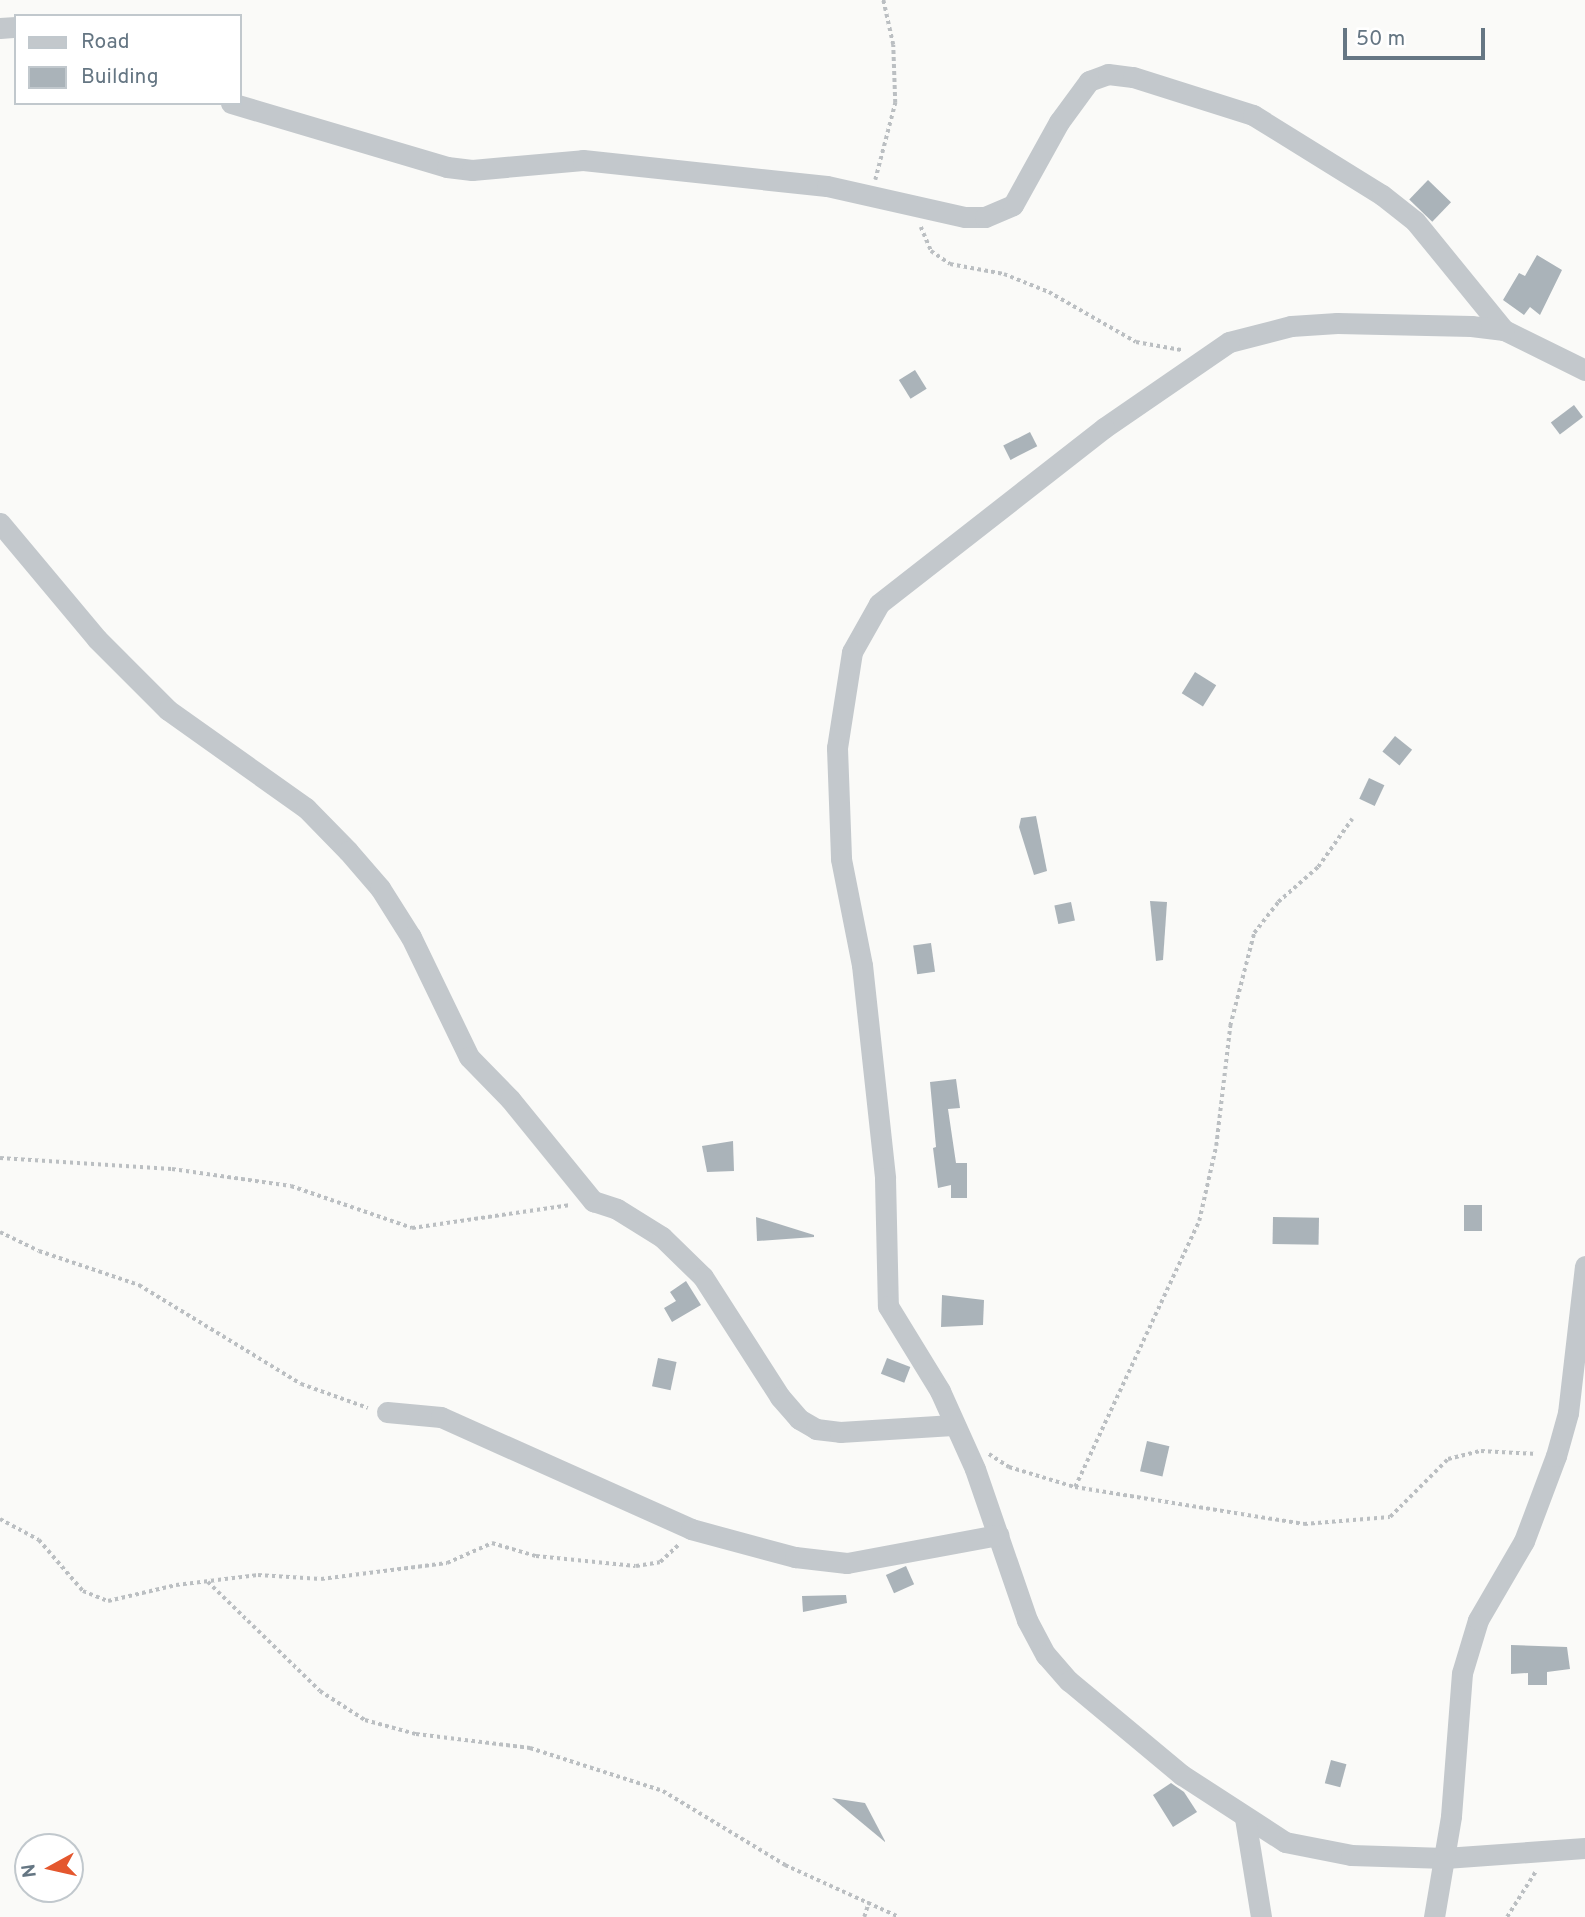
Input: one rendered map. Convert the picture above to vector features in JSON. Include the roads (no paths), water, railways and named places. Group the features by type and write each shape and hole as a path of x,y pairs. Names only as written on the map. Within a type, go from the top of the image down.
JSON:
{"street":[{"path":"238,105 447,167 472,170 583,160 827,186 965,217 1003,212 1013,205 1083,87 1099,76 1133,77 1253,115 1382,195 1415,221 1504,330"},
{"path":"1585,370 1504,330 1441,324 1337,323 1291,326 1229,342 1104,428 939,554 879,604 863,628 842,697 837,806 841,859 862,965 884,1166 886,1287 897,1325 926,1365 953,1425 998,1535 1031,1629 1069,1681 1182,1775 1285,1842 1326,1853 1445,1858 1585,1848"},
{"path":"0,523 97,639 167,709 306,808 356,860 380,888 411,937 469,1057 510,1099 593,1201 625,1213 675,1247 718,1297 780,1397 799,1419 816,1429 840,1432 953,1425"},
{"path":"1434,1917 1445,1858 1462,1673 1468,1646 1524,1541 1556,1456 1577,1411 1585,1266"},
{"path":"387,1412 441,1417 460,1423 691,1529 795,1557 847,1563 998,1535"},
{"path":"1245,1818 1261,1917"}]}
